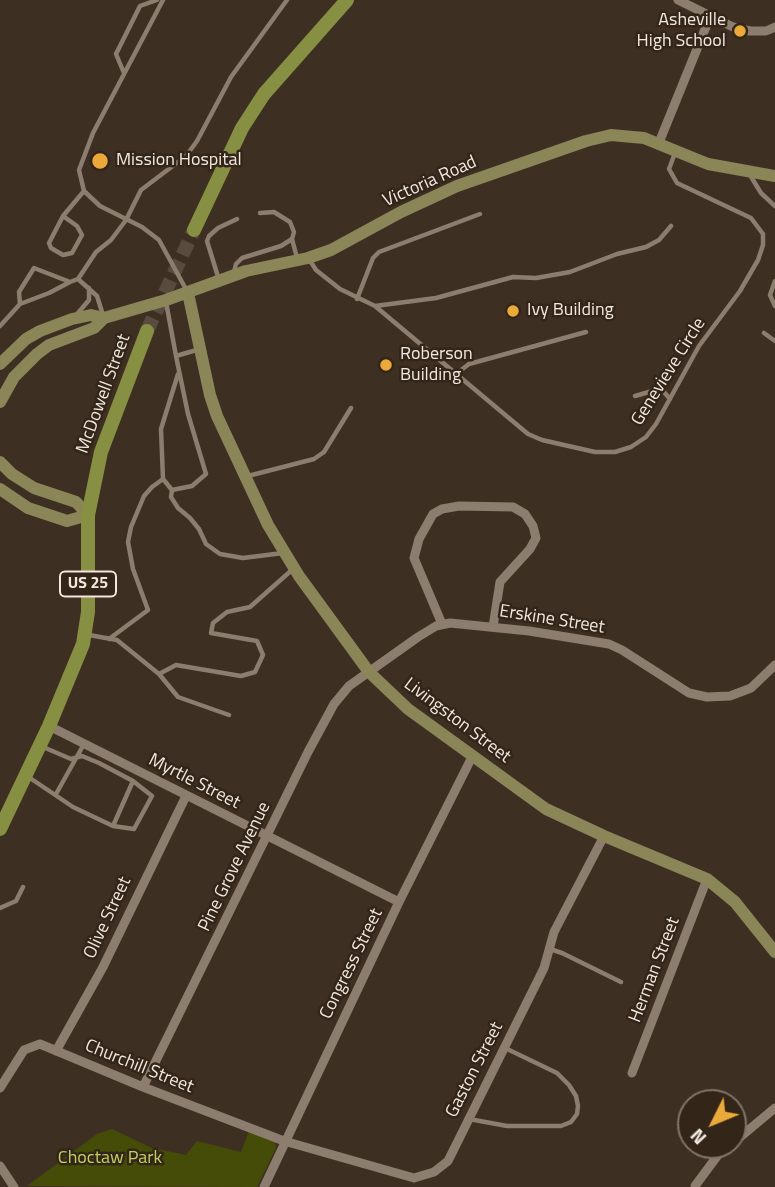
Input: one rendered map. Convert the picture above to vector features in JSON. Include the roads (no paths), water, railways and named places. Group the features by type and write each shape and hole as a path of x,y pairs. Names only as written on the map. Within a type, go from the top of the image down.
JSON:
{"main road":[{"path":"194,230 242,128 264,94 347,0"},
{"name":"McDowell Street","path":"0,829 49,726 83,644 88,612 88,514 101,452 147,331"}],"street":[{"path":"678,0 733,27 750,31 766,31 775,27"},
{"path":"658,145 710,17"},
{"name":"Victoria Road","path":"0,402 14,377 37,354 50,345 94,328 104,318 233,276 331,250 401,212 457,186 586,141 611,135 644,138 708,164 775,176"},
{"name":"Livingston Street","path":"188,292 217,416 268,526 294,569 369,672 408,709 546,809 707,879 735,902 775,952"},
{"name":"Victoria Road","path":"0,364 33,335 72,319 91,315 104,318"},
{"path":"0,462 12,474 34,488 76,502 88,514 67,521 28,508 0,489"},
{"path":"369,672 418,637 442,624 414,558 419,539 433,514 442,509 459,506 513,507 525,514 533,526 536,538 530,549 500,582 493,627"},
{"name":"Erskine Street","path":"442,624 493,627 609,644 689,693 707,698 730,696 751,688 775,666"},
{"name":"Pine Grove Avenue","path":"143,1087 334,706 349,686 369,672"},
{"name":"Myrtle Street","path":"49,726 399,902"},
{"name":"Congress Street","path":"264,1187 472,755"},
{"name":"Olive Street","path":"56,1051 103,967 186,796"},
{"name":"Gaston Street","path":"284,1141 414,1178 434,1172 448,1161 544,968 554,932 604,836"},
{"name":"Herman Street","path":"632,1073 707,879"},
{"name":"Churchill Street","path":"0,1088 24,1050 40,1044 284,1141"},
{"path":"747,1131 775,1108"},
{"path":"695,1186 715,1159"},
{"path":"0,1166 14,1187"}],"lane":[{"path":"124,73 116,54 140,6 157,0"},
{"path":"163,0 93,133 79,170 85,191 100,206 142,227 159,240 188,292"},
{"path":"0,326 20,304 78,279 96,252 111,240 126,219 141,190 186,156 197,141 231,77 287,0"},
{"name":"Genevieve Circle","path":"375,306 528,434 542,440 595,452 623,451 639,443 651,431 699,346 740,291 758,260 764,240 760,227 746,214 677,183 669,169 675,152"},
{"path":"748,171 761,193 775,206"},
{"path":"63,216 77,226 82,235 72,253 63,255 51,248 49,243 63,216 85,191"},
{"path":"233,276 236,264 242,258 281,246 292,239 294,232 290,222 274,212 260,212"},
{"path":"357,299 373,258 379,252 480,214"},
{"path":"220,281 207,241 218,228 237,219"},
{"path":"292,239 303,259 316,270 340,289 375,306 436,298 513,277 536,278 570,272 617,254 646,247 659,240 671,226"},
{"path":"20,304 19,292 34,268 70,282"},
{"path":"78,279 97,296 104,318"},
{"path":"775,281 770,295 775,306"},
{"path":"72,319 89,300 89,287"},
{"path":"166,300 178,373 206,474 192,486 172,490"},
{"path":"456,374 469,364 586,332"},
{"path":"764,333 775,341"},
{"path":"176,356 201,348"},
{"path":"178,373 161,429 163,479 172,490 171,497 177,508 190,517 206,544 220,554 243,558 284,553"},
{"path":"635,396 656,390 664,392 670,400"},
{"path":"245,477 314,458 324,452 351,408"},
{"path":"109,639 148,610 133,569 128,542 144,496 163,479"},
{"path":"159,674 176,664 241,676 255,672 263,655 257,641 211,633 213,623 227,612 250,607 294,569"},
{"path":"85,634 117,640 159,674 178,697 229,715"},
{"path":"56,794 84,744"},
{"path":"26,776 73,807 113,826 134,829 152,796 133,780 91,759 82,756 63,757 40,746"},
{"path":"113,826 133,780"},
{"path":"0,908 16,901 23,887"},
{"path":"549,949 621,982"},
{"path":"469,1119 507,1126 561,1126 571,1122 577,1114 576,1096 557,1073 504,1047"}],"tunnel":[{"path":"147,331 194,230"}],"place":[{"name":"Asheville High School","path":"740,31"},
{"name":"Mission Hospital","path":"100,161"},
{"name":"Ivy Building","path":"513,311"},
{"name":"Roberson Building","path":"386,365"}],"park label":[{"name":"Choctaw Park","path":"110,1159"}]}
